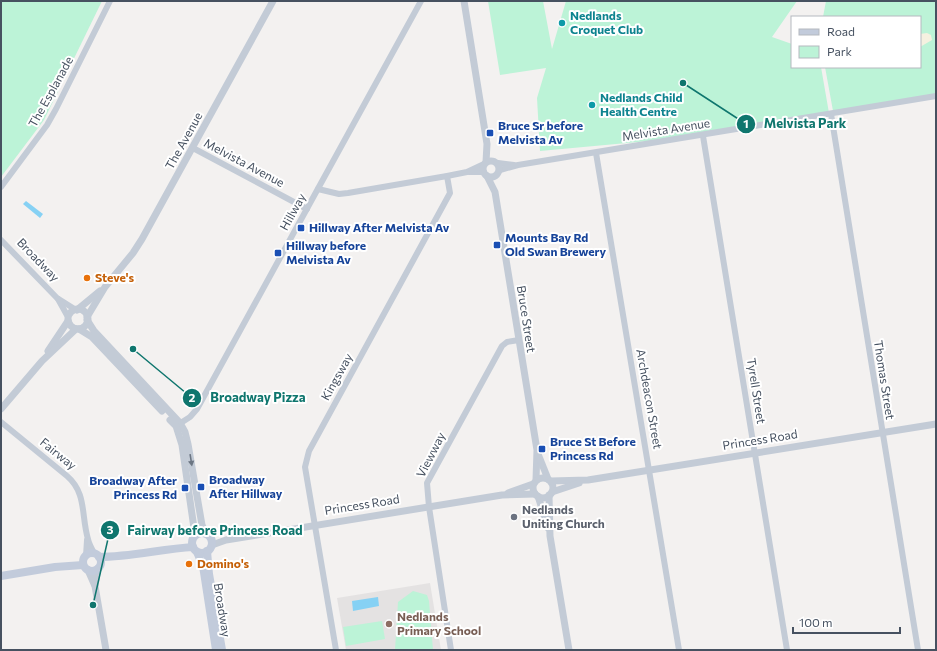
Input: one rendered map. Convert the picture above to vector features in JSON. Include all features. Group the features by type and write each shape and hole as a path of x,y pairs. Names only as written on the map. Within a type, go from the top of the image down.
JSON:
{"main road":[{"path":"1,576 169,549 195,550 204,553 209,542 201,533 169,549"},
{"name":"Broadway","path":"194,537 195,550 203,566 216,650"},
{"name":"Broadway","path":"209,542 210,574 222,650"}],"street":[{"name":"The Esplanade","path":"1,187 47,125 110,1"},
{"name":"The Avenue","path":"87,319 105,287 133,253 142,239 273,1"},
{"name":"Hillway","path":"178,425 190,417 197,409 421,1"},
{"name":"Bruce Street","path":"464,1 537,450 549,480"},
{"name":"Melvista Avenue","path":"318,189 338,194 491,168 703,136 936,96"},
{"name":"Thomas Street","path":"831,114 918,650"},
{"name":"Tyrell Street","path":"703,136 787,650"},
{"name":"Melvista Avenue","path":"193,148 307,208"},
{"name":"Archdeacon Street","path":"596,152 679,650"},
{"name":"Kingsway","path":"336,650 305,467 309,450 450,192 447,176"},
{"name":"Broadway","path":"1,240 57,298 77,310"},
{"name":"The Avenue","path":"77,310 105,287"},
{"name":"Broadway","path":"57,298 68,319"},
{"path":"1,409 42,361 78,329 85,326 87,319 84,312 77,310 71,312 42,361"},
{"path":"68,319 71,326 78,329"},
{"name":"Broadway","path":"87,319 94,331 178,425 194,537"},
{"name":"Broadway","path":"78,329 92,338 185,432 202,525 209,542"},
{"name":"Viewway","path":"452,650 427,494 427,482 502,346 507,342 519,340"},
{"name":"Fairway","path":"1,422 67,476 75,484 81,494 106,650"},
{"name":"Princess Road","path":"549,480 588,480 936,424"},
{"name":"Bruce Street","path":"535,482 537,450"},
{"path":"550,536 551,494 553,487 549,480 543,477 535,482 533,490 537,495 550,536 569,650"},
{"name":"Princess Road","path":"551,494 588,480"},
{"name":"Princess Road","path":"502,495 535,482"},
{"path":"537,495 545,498 551,494"},
{"name":"Princess Road","path":"209,542 502,495 537,495"}],"shaded area":[{"name":"Nedlands Primary School","path":"430,583 441,650 346,650 337,598"}],"green space":[{"path":"1,1 102,1 44,120 1,177"},
{"path":"488,1 543,1 552,49 566,1 797,1 772,37 791,44 791,68 821,68 829,113 703,136 540,151 537,98 546,68 500,75"},
{"path":"826,1 936,1 936,94 833,111 825,68 921,68 921,16 823,16"},
{"path":"413,591 427,595 429,601 433,650 395,650 398,602"},
{"path":"382,621 385,639 346,646 343,627"}],"sand":[{"path":"927,33 931,35 932,40 921,46 921,34"}],"water":[{"path":"26,201 43,214 40,218 23,204"},
{"path":"378,597 379,606 353,611 352,601"}],"place":[{"name":"Nedlands Croquet Club","path":"562,23"},
{"name":"Melvista Park","path":"683,83"},
{"name":"Nedlands Child Health Centre","path":"592,105"},
{"name":"Bruce Sr before Melvista Av","path":"490,133"},
{"name":"Hillway After Melvista Av","path":"301,228"},
{"name":"Mounts Bay Rd Old Swan Brewery","path":"497,245"},
{"name":"Hillway before Melvista Av","path":"278,253"},
{"name":"Steve's","path":"87,278"},
{"name":"Broadway Pizza","path":"133,349"},
{"name":"Bruce St Before Princess Rd","path":"542,449"},
{"name":"Broadway After Hillway","path":"201,487"},
{"name":"Broadway After Princess Rd","path":"185,488"},
{"name":"Nedlands Uniting Church","path":"514,517"},
{"name":"Domino's","path":"189,564"},
{"name":"Fairway before Princess Road","path":"93,605"},
{"name":"Nedlands Primary School","path":"389,624"}]}
